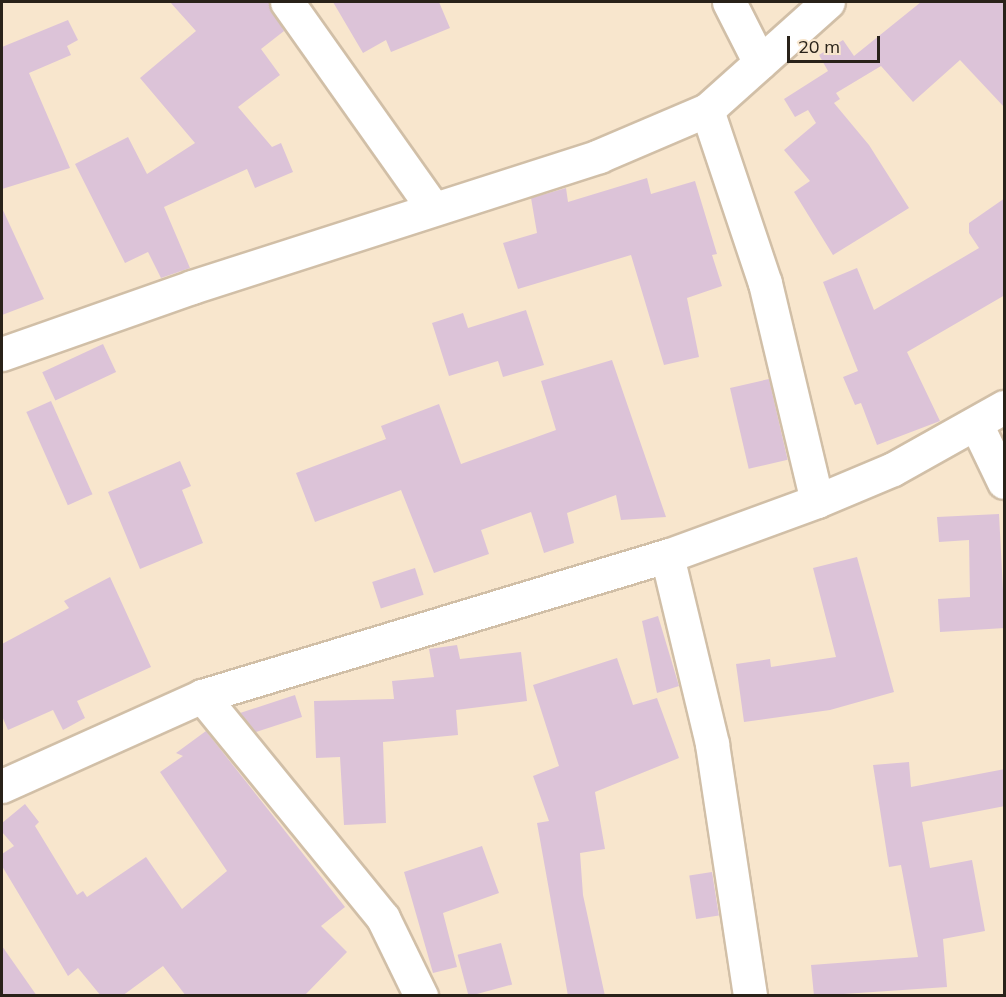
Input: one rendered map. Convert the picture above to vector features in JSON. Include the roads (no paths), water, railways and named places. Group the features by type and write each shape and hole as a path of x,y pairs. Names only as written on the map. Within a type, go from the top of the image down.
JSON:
{"street":[{"path":"287,2 433,208"},
{"path":"729,2 760,63"},
{"path":"2,354 433,208 599,156 706,110 828,2"},
{"path":"706,110 765,283 817,501"},
{"path":"2,786 202,696 667,556 817,501 977,426 1005,407"},
{"path":"977,426 1005,482"},
{"path":"667,556 712,744 750,996"},
{"path":"202,696 383,918 420,996"}]}
